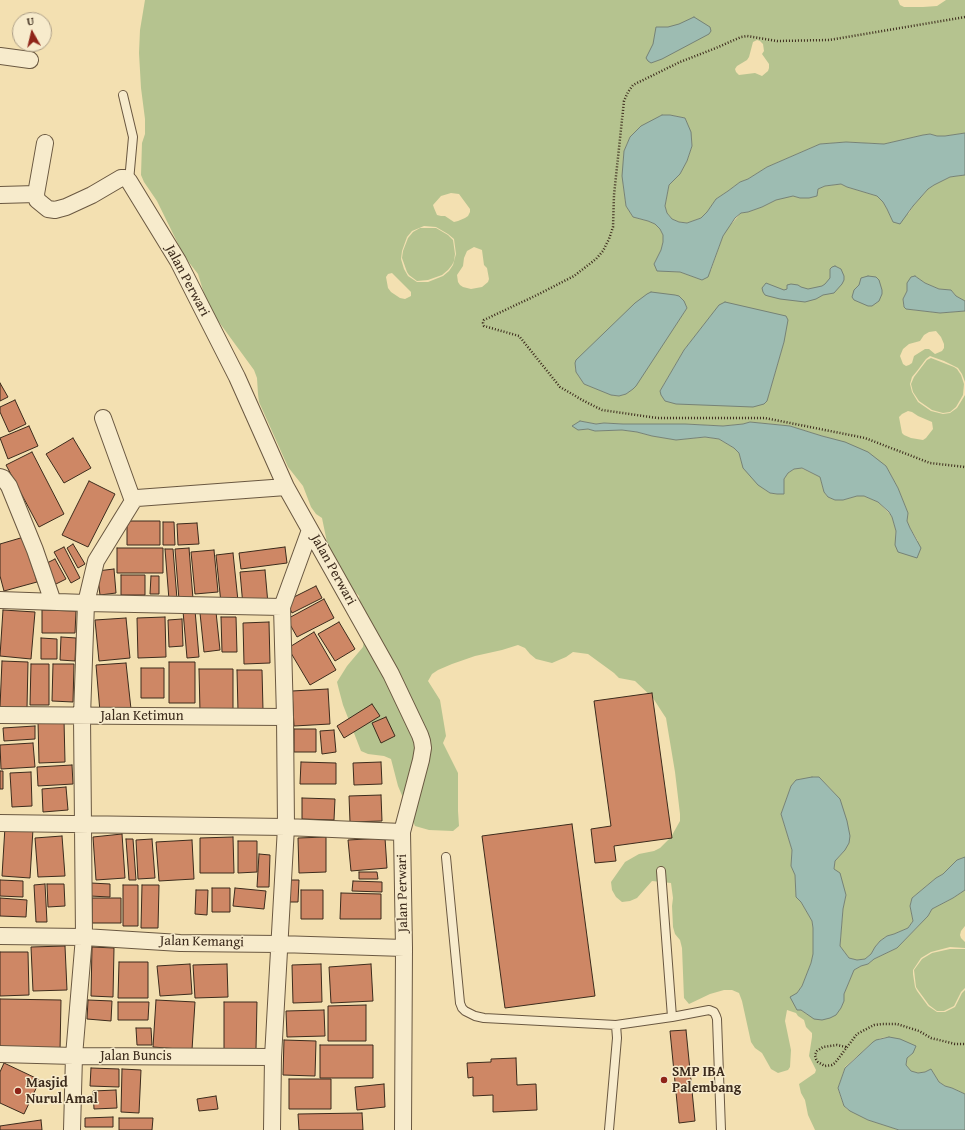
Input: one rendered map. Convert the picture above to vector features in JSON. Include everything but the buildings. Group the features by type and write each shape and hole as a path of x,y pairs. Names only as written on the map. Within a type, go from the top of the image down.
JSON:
{"street":[{"path":"0,56 30,60"},
{"path":"45,143 36,194 37,200 48,209 55,210 66,207 92,195 122,178 129,181"},
{"name":"Jalan Perwari","path":"129,181 181,268 237,378 286,487 392,674 422,741 423,748 421,760 402,832 404,948 403,1130"},
{"path":"0,195 36,194"},
{"path":"103,418 133,501"},
{"path":"0,477 3,478 9,486 35,550 53,602"},
{"path":"72,1130 74,1056 84,937 82,716 86,603 96,561 133,501 137,498 286,487"},
{"path":"272,1130 272,1057 286,827 282,607 310,530"},
{"path":"0,600 282,607"},
{"name":"Jalan Ketimun","path":"0,715 285,717"},
{"path":"0,823 286,827 402,832"},
{"name":"Jalan Kemangi","path":"0,936 84,937 180,943 279,944 404,948"},
{"name":"Jalan Buncis","path":"0,1054 272,1057"}],"lane":[{"path":"123,95 133,137 129,181"},
{"path":"446,857 460,1003 465,1011 475,1016 484,1018 616,1025 709,1010 714,1012 717,1019 721,1130"},
{"path":"660,871 672,1017"},
{"path":"609,1130 617,1038 616,1025"}],"path":[{"path":"965,17 829,40 777,41 747,36 741,37 680,62 633,85 624,101 614,194 613,227 610,239 604,251 574,276 537,296 484,320 483,323 484,326 513,333 519,336 560,388 584,402 602,410 657,418 765,418 865,438 930,463 965,467"},
{"path":"846,1047 837,1045 823,1047 817,1051 815,1055 816,1059 825,1066 832,1065 857,1034 874,1025 889,1024 904,1026 919,1031 931,1038 955,1044 965,1044"}],"green space":[{"path":"145,0 898,0 900,5 904,7 923,7 937,6 946,0 965,0 965,133 945,136 930,134 884,144 846,142 820,144 767,167 748,179 740,182 716,199 701,218 687,223 672,219 667,213 665,206 669,185 680,174 687,161 692,146 692,139 685,118 662,115 630,137 624,151 623,183 626,206 633,217 655,224 663,235 661,250 654,264 665,271 680,272 702,280 711,270 726,230 741,213 762,207 785,197 793,196 809,198 817,196 818,189 825,186 841,184 877,196 883,202 893,222 909,213 913,206 928,189 934,185 950,177 965,175 965,301 956,296 951,290 939,289 925,283 915,276 907,283 907,291 903,299 903,303 904,307 914,310 940,313 965,311 965,382 958,368 930,356 912,377 910,384 912,392 918,402 931,411 943,414 950,413 957,408 965,395 965,857 957,860 943,874 912,898 910,906 913,921 908,928 887,936 880,941 871,954 865,959 857,960 849,958 840,946 843,909 846,895 834,869 835,861 845,850 840,799 819,777 797,780 791,786 781,814 792,850 791,866 795,875 796,897 801,902 812,921 813,928 813,955 802,986 797,993 801,1010 808,1015 841,1008 844,1001 844,994 854,970 897,948 928,916 932,909 965,890 965,926 960,935 965,942 965,948 950,947 931,952 921,958 913,970 913,974 917,991 928,1006 937,1012 945,1012 955,1007 965,990 965,1094 939,1082 931,1069 918,1073 911,1071 906,1065 907,1058 913,1053 889,1037 881,1038 873,1042 845,1067 838,1088 844,1106 847,1109 868,1120 899,1130 815,1130 808,1115 805,1100 801,1093 799,1084 815,1073 816,1070 809,1056 812,1033 806,1027 804,1020 796,1013 787,1010 785,1021 791,1050 790,1067 788,1070 778,1073 771,1069 762,1053 755,1048 751,1042 739,993 732,990 724,990 710,994 689,1004 684,998 682,948 680,940 675,934 673,927 673,898 671,883 652,881 637,898 622,902 616,897 612,890 611,882 625,862 639,854 654,851 660,848 671,837 680,821 675,772 666,718 653,698 635,681 619,678 588,654 573,652 552,663 536,659 525,648 518,645 475,656 452,664 432,674 428,681 440,700 446,736 443,743 458,773 459,826 453,831 429,830 415,826 398,786 391,759 361,751 343,705 337,682 347,666 363,647 364,640 359,596 343,580 329,552 322,518 316,514 311,507 303,486 288,467 259,402 257,378 254,370 216,318 205,297 198,274 184,256 157,201 141,175 142,143 145,134 145,119 139,53 140,30","holes":["757,40 760,41 763,44 764,51 762,54 769,64 768,71 762,76 755,73 739,75 735,69 749,57 753,42","451,193 459,194 470,209 470,212 465,218 454,222 445,216 437,215 433,205 441,196","424,226 436,227 448,234 454,239 456,254 453,265 449,271 443,276 428,282 417,282 408,276 401,259 407,237 412,231","474,247 482,250 484,265 487,268 489,279 488,282 482,287 471,289 463,287 458,282 457,275 463,266 467,251","392,273 411,292 411,296 405,299 400,298 388,288 386,277 388,274","675,295 682,299 687,308 633,389 623,395 615,396 584,384 575,368","715,311 784,342 767,401 764,404 660,391 684,350","936,331 941,337 944,348 942,351 935,354 929,349 925,349 914,356 912,363 906,366 903,364 900,356 903,349 909,344 920,341 924,335 929,332","908,411 932,422 933,429 923,440 911,438 902,433 899,417","580,421 596,424 685,424 723,426 750,422 790,426 829,438 886,466 898,488 908,513 907,521 918,541 895,538 896,531 892,517 878,502 864,496 857,496 843,500 835,500 828,497 824,492 820,477 801,468 794,469 788,473 784,479 784,487 777,494 770,493 764,489 741,460 739,453 734,448 719,439 705,437 676,440 622,430 596,431 588,429 578,430"]},
{"path":"420,228 436,228 448,235 453,240 455,254 452,265 442,275 428,280 417,281 407,272 402,258 408,238 413,232"},
{"path":"931,358 954,367 961,375 964,384 963,395 956,407 950,412 943,413 932,410 919,401 913,392 911,384 914,377 927,360"},
{"path":"950,949 965,949 965,988 961,992 954,1006 944,1011 937,1011 929,1005 916,987 914,970 922,959 932,953"}],"water":[{"path":"694,17 710,27 711,31 709,34 662,59 651,63 648,61 646,58 653,44 656,27 668,27"},
{"path":"662,115 685,118 691,132 692,146 687,161 680,174 669,185 665,206 667,213 672,219 679,222 687,223 701,218 716,199 740,182 748,179 767,167 820,144 846,142 884,144 930,134 945,136 965,133 965,175 950,177 928,189 900,224 893,222 883,202 877,196 841,184 825,186 818,189 817,196 800,198 793,196 776,200 762,207 741,213 735,218 723,236 708,277 702,280 680,272 657,271 654,264 661,250 663,235 655,224 633,217 626,206 622,176 624,151 630,137 641,126"},
{"path":"835,266 841,269 844,280 834,293 823,295 805,302 780,299 765,295 763,292 762,288 766,283 784,290 787,289 787,285 791,284 808,289 822,286 830,278 830,269"},
{"path":"868,276 876,277 879,280 882,290 879,301 872,306 868,306 854,300 852,297 861,278"},
{"path":"915,276 925,283 939,289 951,290 956,296 965,301 965,311 940,313 906,309 904,307 903,299 907,291 907,283 911,277"},
{"path":"651,292 679,296 684,301 687,308 636,386 626,394 619,396 611,395 584,384 576,372 576,360 635,303"},
{"path":"725,302 786,316 788,320 784,342 767,401 764,404 753,407 676,404 665,401 660,391 684,350 719,305"},
{"path":"580,421 596,424 685,424 723,426 750,422 790,426 845,442 868,452 886,466 898,488 908,513 907,521 921,548 917,558 898,552 895,545 896,531 892,517 889,512 878,502 864,496 857,496 843,500 835,500 828,497 824,492 820,477 802,468 794,469 788,473 784,479 784,494 770,493 758,485 743,468 739,453 734,448 719,439 705,437 676,440 622,430 578,430 572,426"},
{"path":"819,777 840,799 847,821 850,836 849,843 835,861 834,869 840,873 846,895 843,909 840,946 849,958 857,960 865,959 871,954 880,941 887,936 908,928 913,921 910,906 912,898 943,874 957,860 965,857 965,890 932,909 928,916 897,948 854,970 844,994 844,1001 841,1008 836,1015 822,1020 814,1019 801,1010 797,1010 790,997 797,993 802,986 811,963 813,954 813,928 812,921 801,902 796,897 795,875 791,866 792,850 781,814 791,786 796,780"},
{"path":"889,1037 900,1039 916,1046 913,1053 907,1058 906,1065 911,1071 918,1073 931,1069 939,1082 965,1094 965,1130 899,1130 868,1120 850,1111 844,1106 838,1088 845,1068 873,1042"}],"place":[{"name":"SMP IBA Palembang","path":"664,1080"},
{"name":"Masjid Nurul Amal","path":"18,1091"}]}
